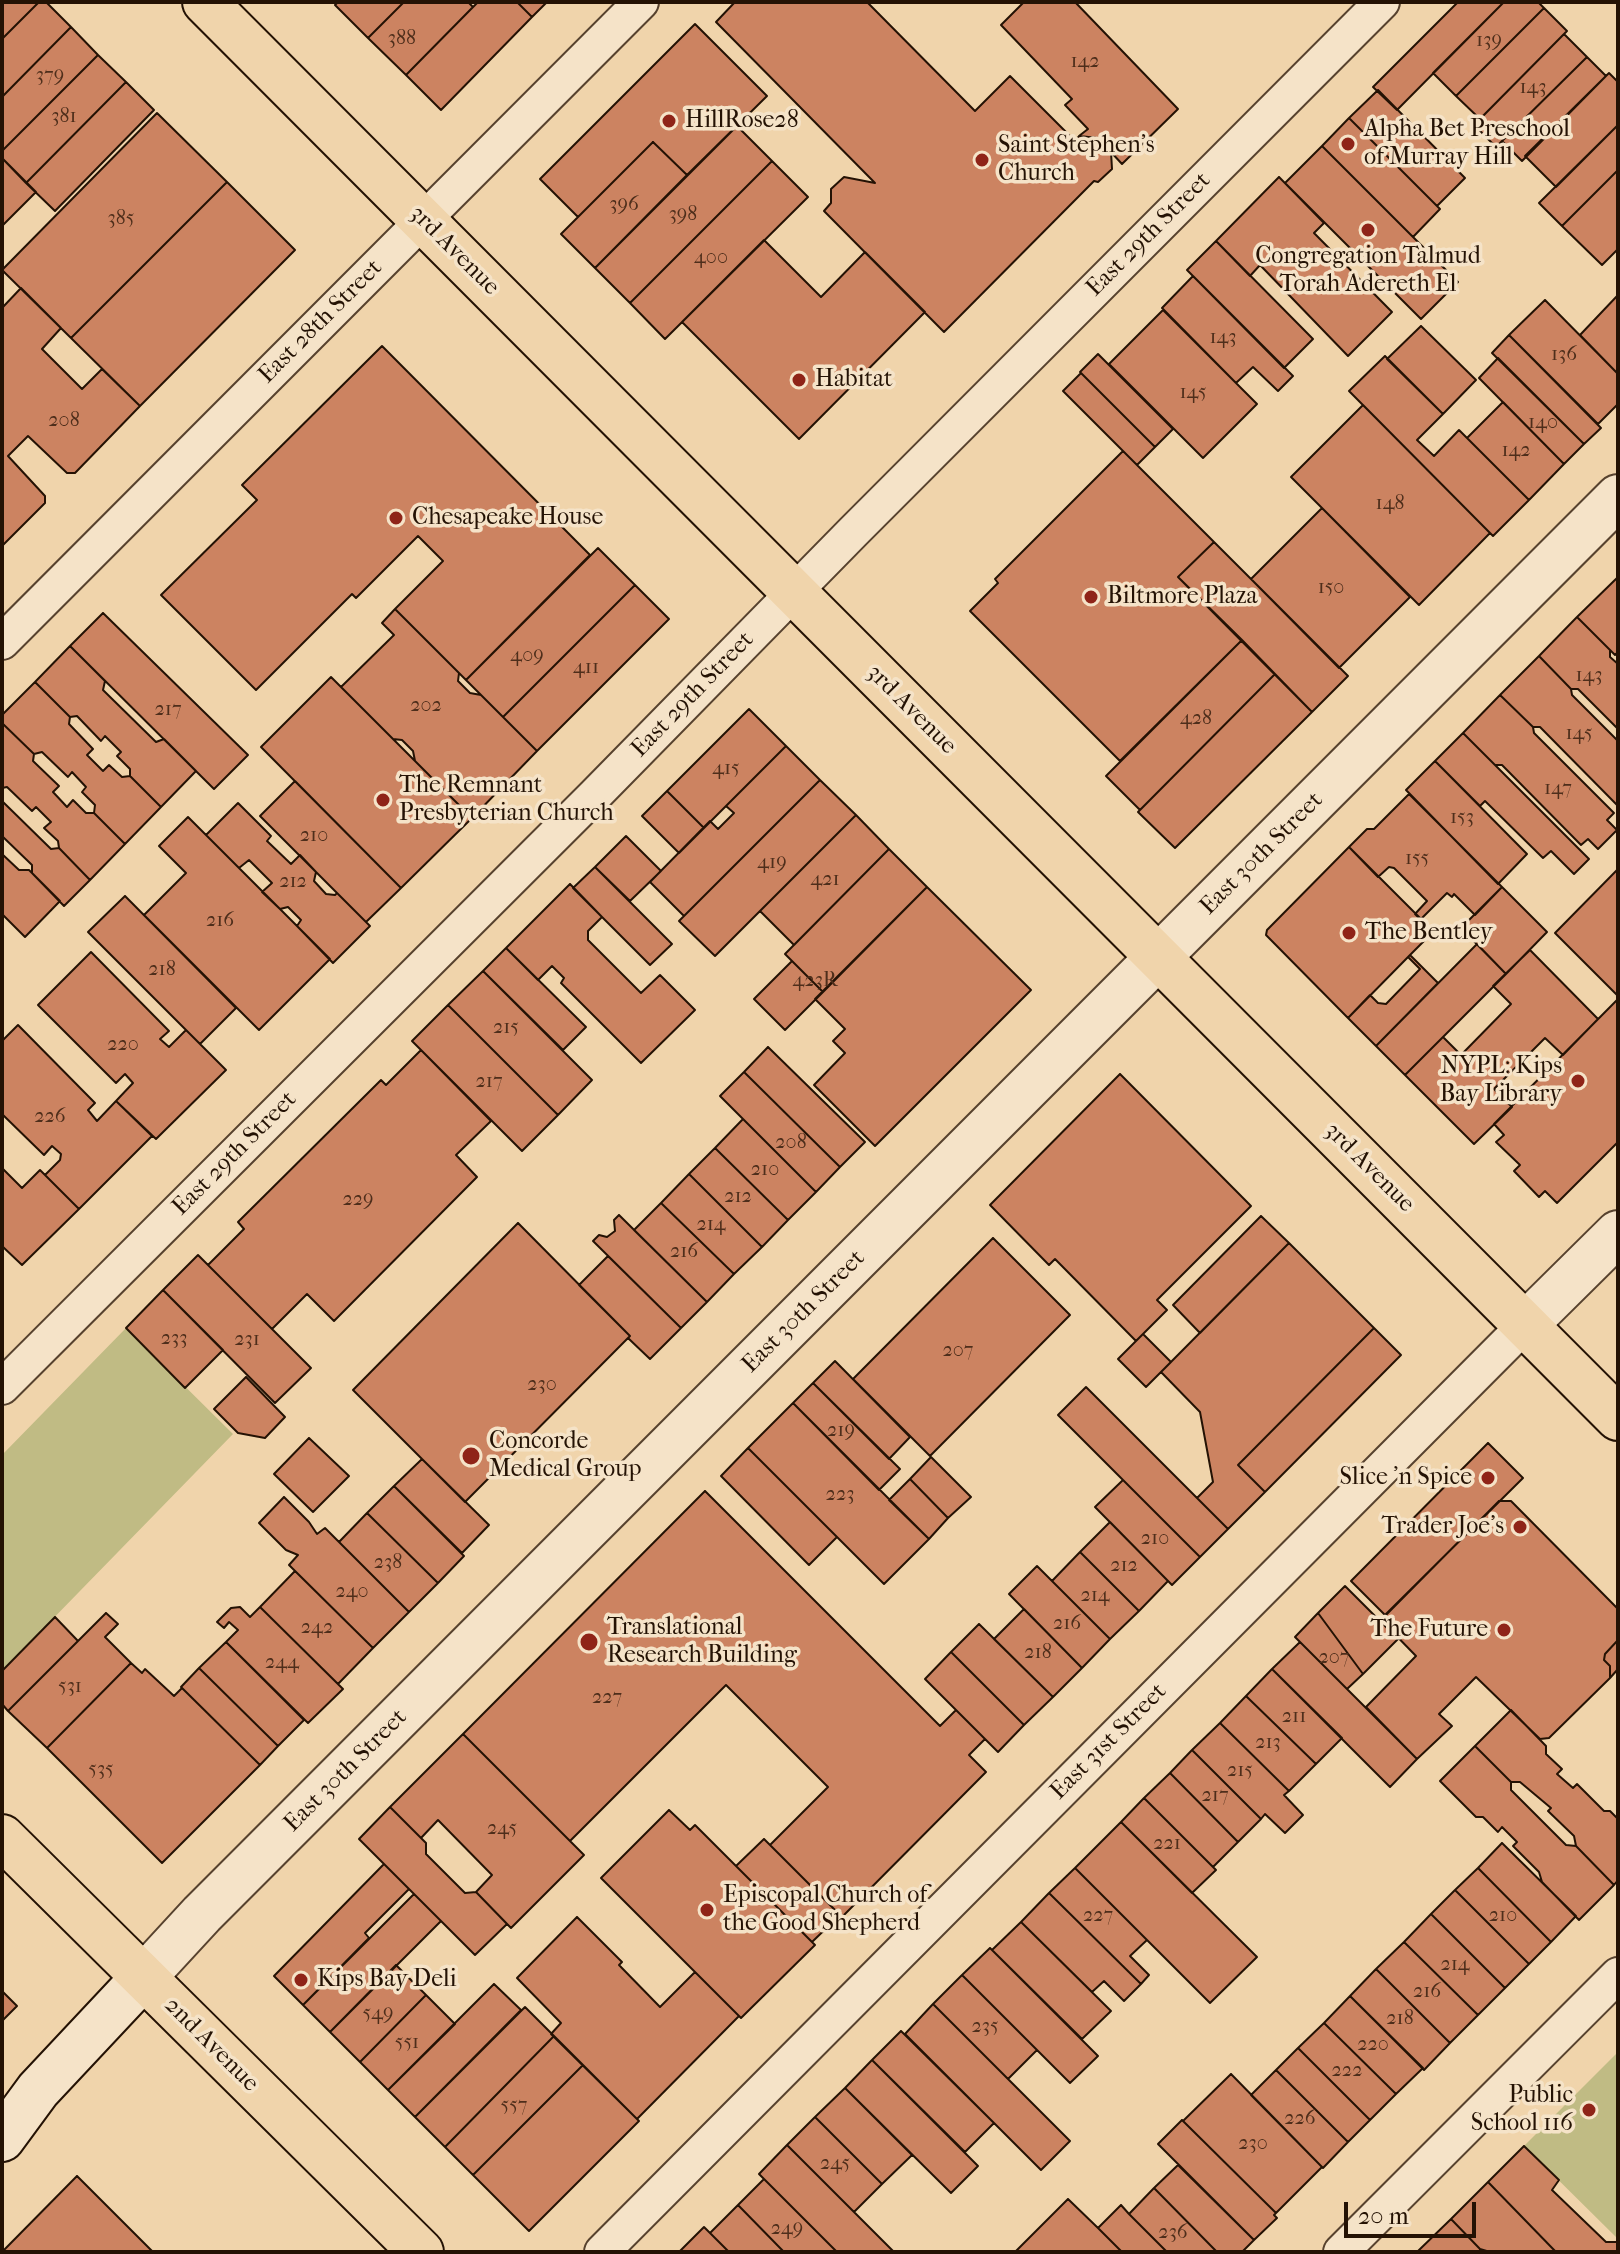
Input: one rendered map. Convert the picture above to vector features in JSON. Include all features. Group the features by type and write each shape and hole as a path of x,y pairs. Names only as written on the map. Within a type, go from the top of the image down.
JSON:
{"main road":[{"name":"3rd Avenue","path":"205,2 1618,1418"},
{"name":"2nd Avenue","path":"2,1837 421,2252"}],"street":[{"name":"East 28th Street","path":"2,642 641,2"},
{"name":"East 29th Street","path":"2,1387 1382,2"},
{"name":"East 30th Street","path":"2,2139 38,2090 202,1914 1618,497"},
{"name":"East 31st Street","path":"602,2252 1618,1233"},
{"path":"1341,2252 1618,1975"}],"shaded area":[{"path":"126,1328 233,1434 2,1671 2,1455"},
{"name":"Public School 116","path":"1618,2052 1618,2239 1524,2146"}],"building":[{"path":"2,2 39,2 2,39"},
{"path":"39,2 46,2 71,27 2,97 2,39"},
{"path":"338,2 404,2 368,38 335,5"},
{"path":"404,2 468,2 473,7 406,75 368,38"},
{"path":"478,2 517,2 532,17 441,110 406,75"},
{"path":"517,2 547,2 532,17"},
{"name":"Saint Stephen's Church","path":"735,2 867,2 975,111 1010,76 1075,141 1079,136 1098,138 1111,152 1112,169 1098,182 1094,181 944,332 824,211 831,203 831,189 844,177 875,183 716,22"},
{"path":"1024,2 1075,2 1178,109 1122,164 1098,138 1079,136 1088,129 1065,105 1072,99 1001,25"},
{"path":"1458,2 1504,2 1397,110 1373,87"},
{"path":"1504,2 1538,2 1544,8 1456,96 1433,73"},
{"path":"1544,8 1567,31 1480,119 1456,96"},
{"name":"HillRose28","path":"695,24 767,96 687,175 653,142 578,217 540,179"},
{"path":"71,27 98,55 2,151 2,97"},
{"path":"1564,34 1587,57 1496,147 1474,125"},
{"path":"98,55 126,82 26,183 2,158 2,151"},
{"path":"1587,57 1606,76 1522,161 1502,141"},
{"path":"1609,73 1618,82 1618,125 1556,187 1525,156"},
{"path":"126,82 154,110 55,211 26,183"},
{"path":"1378,90 1465,178 1437,206 1349,118"},
{"path":"157,113 227,182 71,338 2,270"},
{"path":"1349,118 1440,209 1413,237 1322,146"},
{"path":"1618,125 1618,170 1562,226 1539,203"},
{"path":"737,126 772,161 630,303 595,268"},
{"path":"653,142 687,175 595,268 561,234"},
{"name":"Congregation Talmud Torah Adereth El","path":"1322,146 1458,282 1421,319 1285,183"},
{"path":"2,158 36,192 2,226"},
{"path":"772,161 808,197 665,339 630,303"},
{"path":"1618,170 1618,249 1602,265 1562,226"},
{"path":"1279,177 1324,223 1314,233 1392,312 1348,356 1260,265 1250,276 1216,241"},
{"path":"227,182 295,250 140,406 71,338"},
{"name":"Habitat","path":"764,240 821,297 865,252 925,312 799,439 682,322"},
{"path":"1216,241 1313,339 1284,368 1187,270"},
{"path":"1193,276 1293,376 1278,391 1253,367 1236,383 1162,308"},
{"path":"21,288 61,328 42,349 82,389 102,369 140,406 75,473 67,473 28,436 8,456 45,496 45,503 2,546 2,308"},
{"path":"1618,295 1618,374 1580,335"},
{"path":"1545,300 1618,374 1618,404 1598,424 1509,335"},
{"path":"1163,310 1257,404 1203,458 1109,364"},
{"path":"1421,326 1476,380 1443,414 1387,359"},
{"path":"1509,335 1601,428 1584,444 1492,353"},
{"name":"Chesapeake House","path":"382,346 590,555 466,680 395,609 443,561 418,536 356,598 352,594 256,690 161,595 257,500 242,485"},
{"path":"1098,354 1173,429 1155,447 1080,372"},
{"path":"1385,356 1443,414 1417,440 1434,456 1459,430 1529,500 1493,536 1349,391"},
{"path":"1498,358 1584,444 1564,464 1479,378"},
{"path":"1081,373 1155,447 1137,465 1063,391"},
{"path":"1503,402 1564,464 1529,500 1467,438"},
{"path":"1363,405 1490,533 1419,605 1291,477"},
{"name":"Biltmore Plaza","path":"1123,451 1214,542 1178,577 1242,640 1120,761 970,611 998,583 995,579"},
{"path":"1322,508 1410,597 1339,668 1251,579"},
{"path":"1214,542 1348,676 1312,712 1178,577"},
{"path":"598,548 635,585 503,717 466,680"},
{"path":"1618,577 1618,652 1615,655 1577,617"},
{"path":"635,585 669,619 537,751 503,717"},
{"path":"395,609 459,673 458,681 470,693 481,695 537,751 472,818 415,761 413,751 402,740 393,739 341,687 394,635 382,623"},
{"path":"103,613 248,755 214,789 70,646"},
{"path":"1577,617 1610,650 1610,657 1618,664 1618,729 1578,689 1571,689 1539,656"},
{"path":"1242,640 1275,674 1140,810 1106,776"},
{"path":"70,646 105,681 103,690 156,742 164,739 196,771 161,807 130,776 130,769 117,756 121,752 105,736 101,741 77,716 70,717 35,682"},
{"path":"1539,656 1618,741 1618,806 1540,727 1533,727 1500,695"},
{"path":"1275,674 1312,712 1175,848 1138,812"},
{"name":"The Remnant Presbyterian Church","path":"331,677 472,818 401,888 261,747"},
{"path":"35,682 70,717 69,724 93,749 87,755 103,771 109,765 122,777 130,776 161,807 125,844 94,813 95,805 82,792 86,787 72,772 68,777 42,752 34,754 2,723 2,715"},
{"path":"1500,695 1614,813 1607,820 1617,830 1598,849 1588,839 1581,845 1502,765 1495,765 1463,733"},
{"path":"749,709 786,746 704,828 667,791"},
{"path":"2,723 34,754 33,761 59,786 53,792 67,807 73,800 86,813 94,813 125,844 90,880 44,828 51,822 36,807 32,811 7,787 2,788"},
{"path":"1463,733 1589,859 1574,874 1551,851 1543,858 1485,801 1480,806 1435,761"},
{"path":"786,746 820,780 684,916 650,882 710,821 718,829 734,813 726,806"},
{"path":"1435,761 1527,854 1498,884 1406,790"},
{"path":"820,780 856,815 715,956 679,921"},
{"path":"295,781 401,888 366,922 260,816"},
{"path":"667,791 704,828 679,853 642,816"},
{"path":"1409,794 1502,887 1475,915 1454,894 1452,897 1447,893 1421,919 1349,847 1367,829 1374,829"},
{"path":"2,801 51,849 59,848 90,880 64,906 32,873 32,865 2,836"},
{"path":"238,803 271,836 267,841 291,864 300,855 316,872 314,881 326,894 337,893 370,926 333,963 297,926 301,920 288,907 280,909 262,892 272,883 249,860 239,868 206,835"},
{"path":"856,815 889,849 794,945 760,911"},
{"path":"188,817 330,959 259,1030 144,915 186,873 159,846"},
{"path":"626,836 661,871 630,901 595,867"},
{"name":"The Bentley","path":"1349,847 1378,877 1389,867 1394,868 1427,901 1415,914 1433,932 1408,957 1420,969 1386,1004 1378,1003 1370,995 1348,1018 1266,935 1267,930"},
{"path":"889,849 927,887 823,992 785,954"},
{"path":"2,854 19,870 29,870 60,901 25,937 2,914"},
{"path":"595,867 672,944 650,965 573,888"},
{"path":"1618,869 1618,996 1555,933"},
{"path":"570,884 602,917 588,931 588,940 641,993 660,975 695,1010 641,1063 561,983 564,978 552,966 538,980 506,948"},
{"path":"927,887 1031,990 875,1146 814,1085 845,1053 833,1041 845,1029 815,999"},
{"path":"1502,887 1547,932 1506,974 1461,928"},
{"path":"125,896 236,1008 200,1044 88,932"},
{"path":"1477,944 1506,974 1405,1075 1376,1046"},
{"path":"506,948 586,1027 563,1050 483,971"},
{"path":"1530,950 1598,1019 1563,1055 1545,1038 1494,1089 1512,1107 1474,1144 1405,1075 1443,1037 1461,1055 1511,1004 1493,986"},
{"path":"91,952 169,1031 160,1039 169,1047 186,1030 226,1070 156,1139 116,1101 133,1083 125,1074 116,1083 38,1005"},
{"path":"1410,955 1438,983 1376,1046 1348,1018"},
{"path":"792,961 823,992 785,1030 754,999"},
{"path":"483,971 592,1080 558,1115 448,1005"},
{"name":"NYPL: Kips Bay Library","path":"1618,999 1618,1142 1557,1203 1545,1191 1539,1197 1514,1171 1520,1165 1496,1142 1504,1135 1494,1124"},
{"path":"448,1005 558,1115 522,1151 412,1041"},
{"path":"18,1025 95,1103 88,1110 97,1121 116,1101 152,1136 79,1209 45,1175 60,1160 61,1154 52,1146 44,1155 2,1114 2,1041"},
{"path":"768,1047 865,1142 840,1167 744,1072"},
{"path":"421,1050 491,1121 456,1155 477,1177 334,1321 307,1294 272,1329 208,1265 244,1229 238,1222 381,1080 386,1085"},
{"path":"744,1072 840,1167 816,1192 720,1096"},
{"path":"1120,1074 1251,1206 1157,1300 1167,1310 1136,1341 1055,1259 1049,1265 990,1205"},
{"path":"743,1119 816,1192 788,1220 715,1148"},
{"path":"715,1148 788,1220 762,1247 689,1174"},
{"path":"2,1168 22,1188 40,1170 79,1209 22,1265 2,1246"},
{"path":"689,1174 762,1247 734,1274 661,1203"},
{"path":"661,1203 734,1274 707,1302 634,1230"},
{"path":"619,1215 707,1302 681,1328 593,1241 599,1235 607,1237 615,1231 614,1220"},
{"path":"1261,1216 1289,1243 1200,1333 1173,1305"},
{"path":"518,1223 630,1336 465,1502 353,1390"},
{"path":"993,1238 1070,1315 930,1456 853,1379"},
{"path":"1289,1243 1374,1328 1238,1465 1265,1492 1228,1529 1197,1498 1213,1482 1200,1412 1161,1372"},
{"path":"198,1255 311,1368 275,1403 163,1290"},
{"path":"608,1256 681,1328 650,1359 579,1285"},
{"path":"163,1290 223,1350 185,1388 126,1328"},
{"path":"1374,1328 1401,1355 1265,1492 1238,1465"},
{"path":"1143,1334 1171,1362 1146,1387 1118,1359"},
{"path":"835,1361 910,1437 889,1459 813,1383"},
{"path":"246,1377 285,1417 265,1438 238,1433 214,1409"},
{"path":"813,1383 900,1469 879,1490 793,1403"},
{"path":"1086,1387 1228,1529 1200,1557 1058,1415"},
{"path":"793,1403 929,1539 884,1584 748,1448"},
{"path":"309,1438 349,1476 313,1512 274,1474"},
{"path":"1488,1443 1523,1478 1385,1615 1351,1581"},
{"path":"748,1448 837,1537 809,1565 721,1476"},
{"path":"931,1457 971,1497 948,1518 910,1479"},
{"path":"422,1459 489,1525 462,1553 394,1486"},
{"path":"910,1479 948,1518 929,1539 889,1500"},
{"path":"1123,1480 1200,1557 1172,1585 1095,1507"},
{"path":"394,1486 464,1556 438,1583 367,1513"},
{"path":"705,1491 940,1726 956,1710 985,1739 969,1755 986,1772 842,1917 770,1845 828,1787 726,1685 570,1841 463,1734"},
{"path":"284,1497 317,1534 325,1528 409,1612 373,1648 289,1565 298,1555 286,1550 259,1523"},
{"name":"The Future","path":"1499,1501 1511,1501 1618,1609 1618,1640 1605,1654 1604,1660 1610,1666 1610,1678 1549,1738 1540,1739 1476,1677 1439,1714 1452,1726 1417,1759 1366,1707 1416,1656 1381,1620"},
{"path":"367,1513 438,1583 409,1612 339,1542"},
{"path":"1110,1522 1168,1581 1139,1611 1080,1552"},
{"path":"1080,1552 1139,1611 1110,1639 1052,1581"},
{"path":"1037,1566 1110,1639 1082,1668 1009,1594"},
{"path":"295,1571 373,1648 338,1684 260,1607"},
{"path":"1345,1586 1398,1639 1363,1674 1318,1613"},
{"path":"240,1607 250,1617 260,1607 343,1689 308,1723 226,1642 238,1630 229,1622 224,1628 217,1622 231,1608"},
{"path":"1024,1609 1082,1668 1053,1697 994,1639"},
{"path":"106,1613 118,1624 105,1637 131,1663 47,1748 8,1711"},
{"path":"1318,1613 1363,1674 1347,1689 1295,1637"},
{"path":"55,1617 78,1641 8,1711 2,1704 2,1671"},
{"path":"979,1624 1053,1697 1024,1725 951,1652"},
{"path":"1618,1640 1618,1669 1610,1678 1610,1666 1604,1660 1605,1654"},
{"path":"226,1642 304,1720 278,1746 199,1668"},
{"path":"1300,1642 1417,1759 1390,1787 1272,1669"},
{"path":"951,1652 1024,1725 998,1752 925,1679"},
{"path":"131,1663 142,1673 145,1669 174,1696 182,1688 260,1765 162,1863 47,1748"},
{"path":"199,1668 278,1746 260,1765 181,1687"},
{"path":"1272,1669 1342,1738 1316,1764 1246,1696"},
{"path":"1246,1696 1316,1764 1289,1791 1220,1723"},
{"path":"1511,1710 1546,1746 1546,1754 1562,1769 1557,1774 1573,1788 1577,1784 1604,1811 1610,1811 1618,1819 1618,1880 1614,1885 1576,1846 1574,1836 1548,1811 1551,1808 1520,1782 1511,1782 1475,1746"},
{"path":"1220,1723 1289,1791 1284,1795 1303,1815 1285,1833 1265,1814 1261,1819 1192,1750"},
{"path":"463,1734 584,1855 511,1928 476,1892 492,1875 438,1820 421,1838 390,1807"},
{"path":"1475,1746 1511,1782 1511,1790 1566,1845 1576,1846 1614,1885 1579,1920 1542,1882 1539,1872 1513,1846 1517,1842 1502,1827 1498,1832 1483,1817 1476,1817 1440,1781"},
{"path":"1192,1750 1261,1819 1238,1842 1170,1773"},
{"path":"1170,1773 1238,1842 1213,1867 1144,1798"},
{"path":"1144,1798 1216,1870 1192,1893 1121,1822"},
{"path":"390,1807 426,1843 426,1854 465,1893 476,1892 507,1924 475,1955 359,1839"},
{"name":"Episcopal Church of the Good Shepherd","path":"669,1810 690,1830 695,1825 815,1945 741,2018 601,1878"},
{"path":"1121,1822 1257,1957 1210,2003 1075,1868"},
{"path":"764,1839 840,1915 812,1942 736,1866"},
{"path":"1502,1843 1576,1916 1551,1942 1478,1868"},
{"path":"384,1864 409,1889 365,1933 369,1938 303,2005 274,1976"},
{"path":"1075,1868 1147,1940 1130,1956 1149,1975 1141,1984 1049,1893"},
{"path":"1478,1868 1551,1942 1529,1964 1455,1890"},
{"path":"1455,1890 1529,1964 1505,1988 1431,1914"},
{"path":"1049,1893 1141,1984 1124,2001 1104,1981 1092,1992 1021,1922"},
{"path":"414,1894 441,1921 330,2032 303,2005"},
{"path":"1431,1914 1505,1988 1478,2015 1404,1942"},
{"path":"577,1917 622,1962 619,1965 660,2007 695,1972 739,2016 637,2119 551,2034 561,2023 517,1978"},
{"path":"1021,1922 1111,2011 1082,2039 992,1950"},
{"path":"1404,1942 1478,2015 1450,2043 1376,1969"},
{"path":"990,1948 1098,2056 1070,2083 962,1975"},
{"path":"396,1965 426,1995 360,2062 330,2032"},
{"path":"1376,1969 1450,2043 1424,2070 1350,1996"},
{"path":"962,1975 1037,2050 1008,2079 933,2004"},
{"path":"494,1984 521,2010 415,2117 388,2090"},
{"path":"2,1991 17,2006 2,2021"},
{"path":"426,1995 455,2024 388,2090 360,2062"},
{"path":"1350,1996 1423,2068 1396,2094 1324,2023"},
{"path":"933,2004 1070,2141 1041,2170 905,2034"},
{"path":"525,2007 554,2036 445,2147 415,2117"},
{"path":"1324,2023 1396,2094 1370,2120 1298,2048"},
{"path":"901,2031 994,2123 965,2152 872,2060"},
{"path":"554,2036 583,2065 473,2175 445,2147"},
{"path":"1298,2048 1370,2120 1348,2142 1276,2070"},
{"path":"872,2060 978,2166 951,2193 845,2088"},
{"path":"583,2065 639,2121 529,2231 473,2175"},
{"path":"1276,2070 1348,2142 1323,2168 1251,2095"},
{"path":"1231,2074 1322,2167 1276,2213 1183,2121"},
{"path":"845,2088 912,2155 882,2184 815,2117"},
{"path":"815,2117 882,2184 854,2212 787,2145"},
{"path":"1182,2120 1276,2213 1277,2218 1254,2240 1158,2144"},
{"path":"787,2145 892,2252 837,2252 759,2174"},
{"path":"1524,2146 1559,2180 1552,2190 1606,2242 1618,2242 1618,2252 1556,2252 1488,2182"},
{"path":"1178,2165 1254,2240 1242,2252 1217,2252 1154,2188"},
{"path":"77,2176 153,2252 2,2252"},
{"path":"764,2179 837,2252 784,2252 738,2205"},
{"path":"1488,2182 1556,2252 1490,2252 1480,2249 1451,2219"},
{"path":"1154,2188 1217,2252 1167,2252 1129,2214"},
{"path":"1068,2199 1098,2228 1122,2252 1016,2251"},
{"path":"738,2205 784,2252 729,2252 710,2233"},
{"path":"1121,2205 1167,2252 1122,2252 1098,2228"},
{"path":"1451,2219 1480,2252 1417,2252"},
{"path":"704,2227 729,2252 679,2252"}],"place":[{"name":"HillRose28","path":"669,121"},
{"name":"Alpha Bet Preschool of Murray Hill","path":"1348,144"},
{"name":"Saint Stephen's Church","path":"982,160"},
{"name":"Congregation Talmud Torah Adereth El","path":"1368,230"},
{"name":"Habitat","path":"799,380"},
{"name":"Chesapeake House","path":"396,518"},
{"name":"Biltmore Plaza","path":"1091,597"},
{"name":"The Remnant Presbyterian Church","path":"383,800"},
{"name":"The Bentley","path":"1349,933"},
{"name":"NYPL: Kips Bay Library","path":"1578,1081"},
{"name":"Concorde Medical Group","path":"471,1456"},
{"name":"Slice 'n Spice","path":"1488,1478"},
{"name":"Trader Joe's","path":"1520,1527"},
{"name":"The Future","path":"1504,1630"},
{"name":"Translational Research Building","path":"589,1642"},
{"name":"Episcopal Church of the Good Shepherd","path":"707,1910"},
{"name":"Kips Bay Deli","path":"301,1980"},
{"name":"Public School 116","path":"1589,2110"}]}
